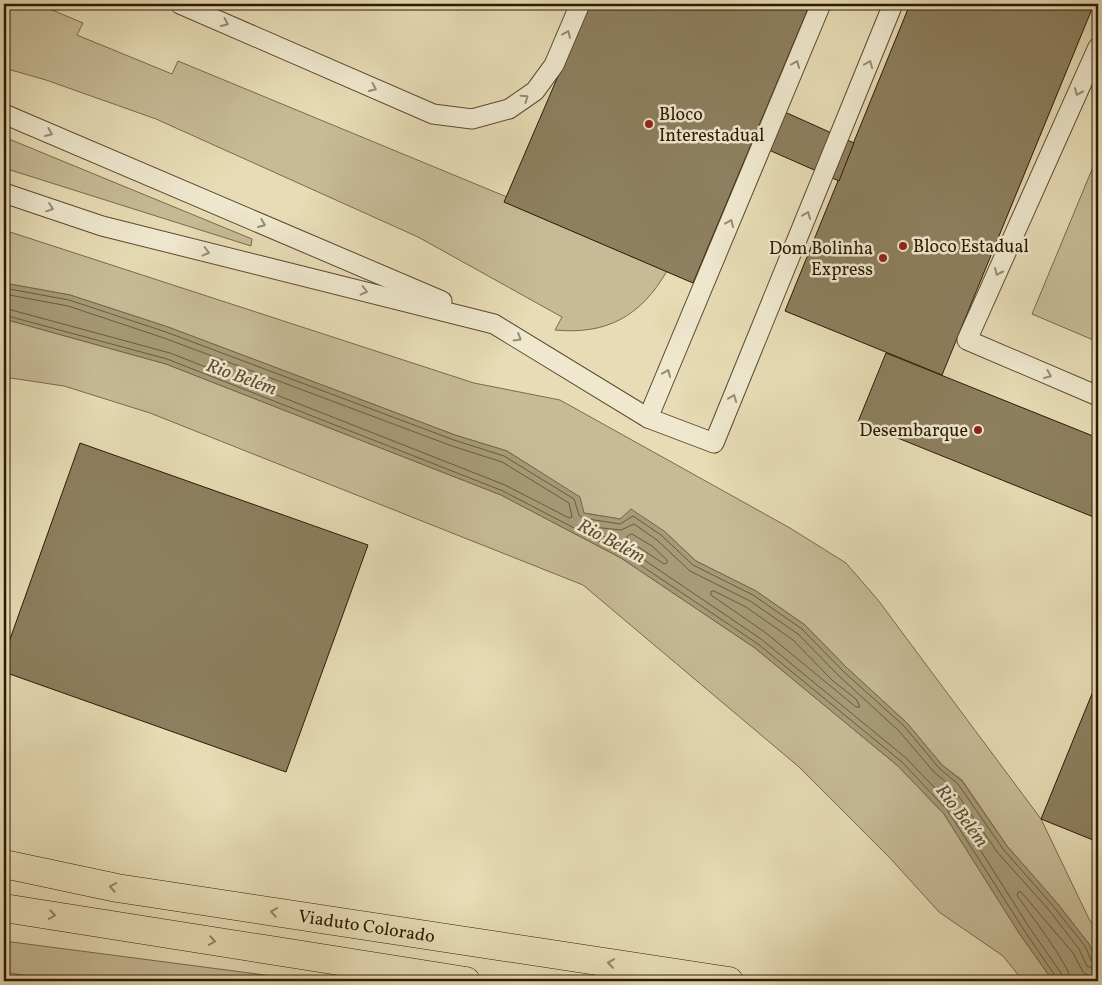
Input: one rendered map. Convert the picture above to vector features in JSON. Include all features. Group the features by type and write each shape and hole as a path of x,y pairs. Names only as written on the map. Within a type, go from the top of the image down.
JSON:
{"main road":[{"name":"Viaduto Colorado","path":"4,864 117,888 729,981"},
{"path":"4,908 466,981"}],"lane":[{"path":"180,4 433,114 472,119 509,109 534,91 554,64 580,4"},
{"path":"648,418 822,4"},
{"path":"4,114 494,324 648,418 714,443 894,4"},
{"path":"1098,47 967,340 1098,396"},
{"path":"4,193 102,226 494,324"}],"shaded area":[{"path":"4,4 38,4 83,23 77,35 172,74 178,61 507,197 505,202 667,271 646,300 621,319 591,329 574,331 555,330 562,317 418,237 156,119 46,80 4,68"},
{"path":"440,4 471,4 457,10"},
{"path":"4,137 252,239 251,246 4,168"},
{"path":"1098,155 1098,342 1032,314"},
{"path":"4,230 474,383 560,400 790,528 846,563 878,600 1041,819 1089,919 1098,932 1098,964 1089,944 1057,903 1007,846 962,780 942,765 907,723 846,667 805,625 756,591 696,561 664,531 620,519 583,513 579,497 507,451 455,435 168,327 70,295 4,283"},
{"path":"4,319 166,364 501,495 621,558 755,648 898,766 944,814 1019,933 1053,981 1023,981 1003,956 939,912 889,857 799,767 583,585 150,413 64,386 4,377"},
{"path":"4,941 311,981 60,981 4,972"}],"water":[{"name":"Rio Belém","path":"4,283 70,295 168,327 455,435 507,451 580,497 584,513 620,519 631,509 664,531 696,561 756,591 805,625 846,667 907,723 942,765 962,781 1007,846 1057,903 1089,944 1098,964 1098,981 1053,981 1019,933 944,814 898,766 755,648 621,558 501,495 166,364 4,319"}],"building":[{"name":"Bloco Interestadual","path":"589,4 810,4 693,283 504,202"},
{"name":"Bloco Estadual","path":"910,4 1094,4 942,375 785,311"},
{"path":"769,105 854,143 839,181 753,143"},
{"name":"Desembarque","path":"886,353 1098,438 1098,512 1096,518 858,422"},
{"path":"80,443 368,545 286,772 4,672 4,656"},
{"path":"1098,679 1098,842 1041,819"}],"place":[{"name":"Bloco Interestadual","path":"649,124"},
{"name":"Bloco Estadual","path":"903,246"},
{"name":"Dom Bolinha Express","path":"883,258"},
{"name":"Desembarque","path":"978,430"}]}
